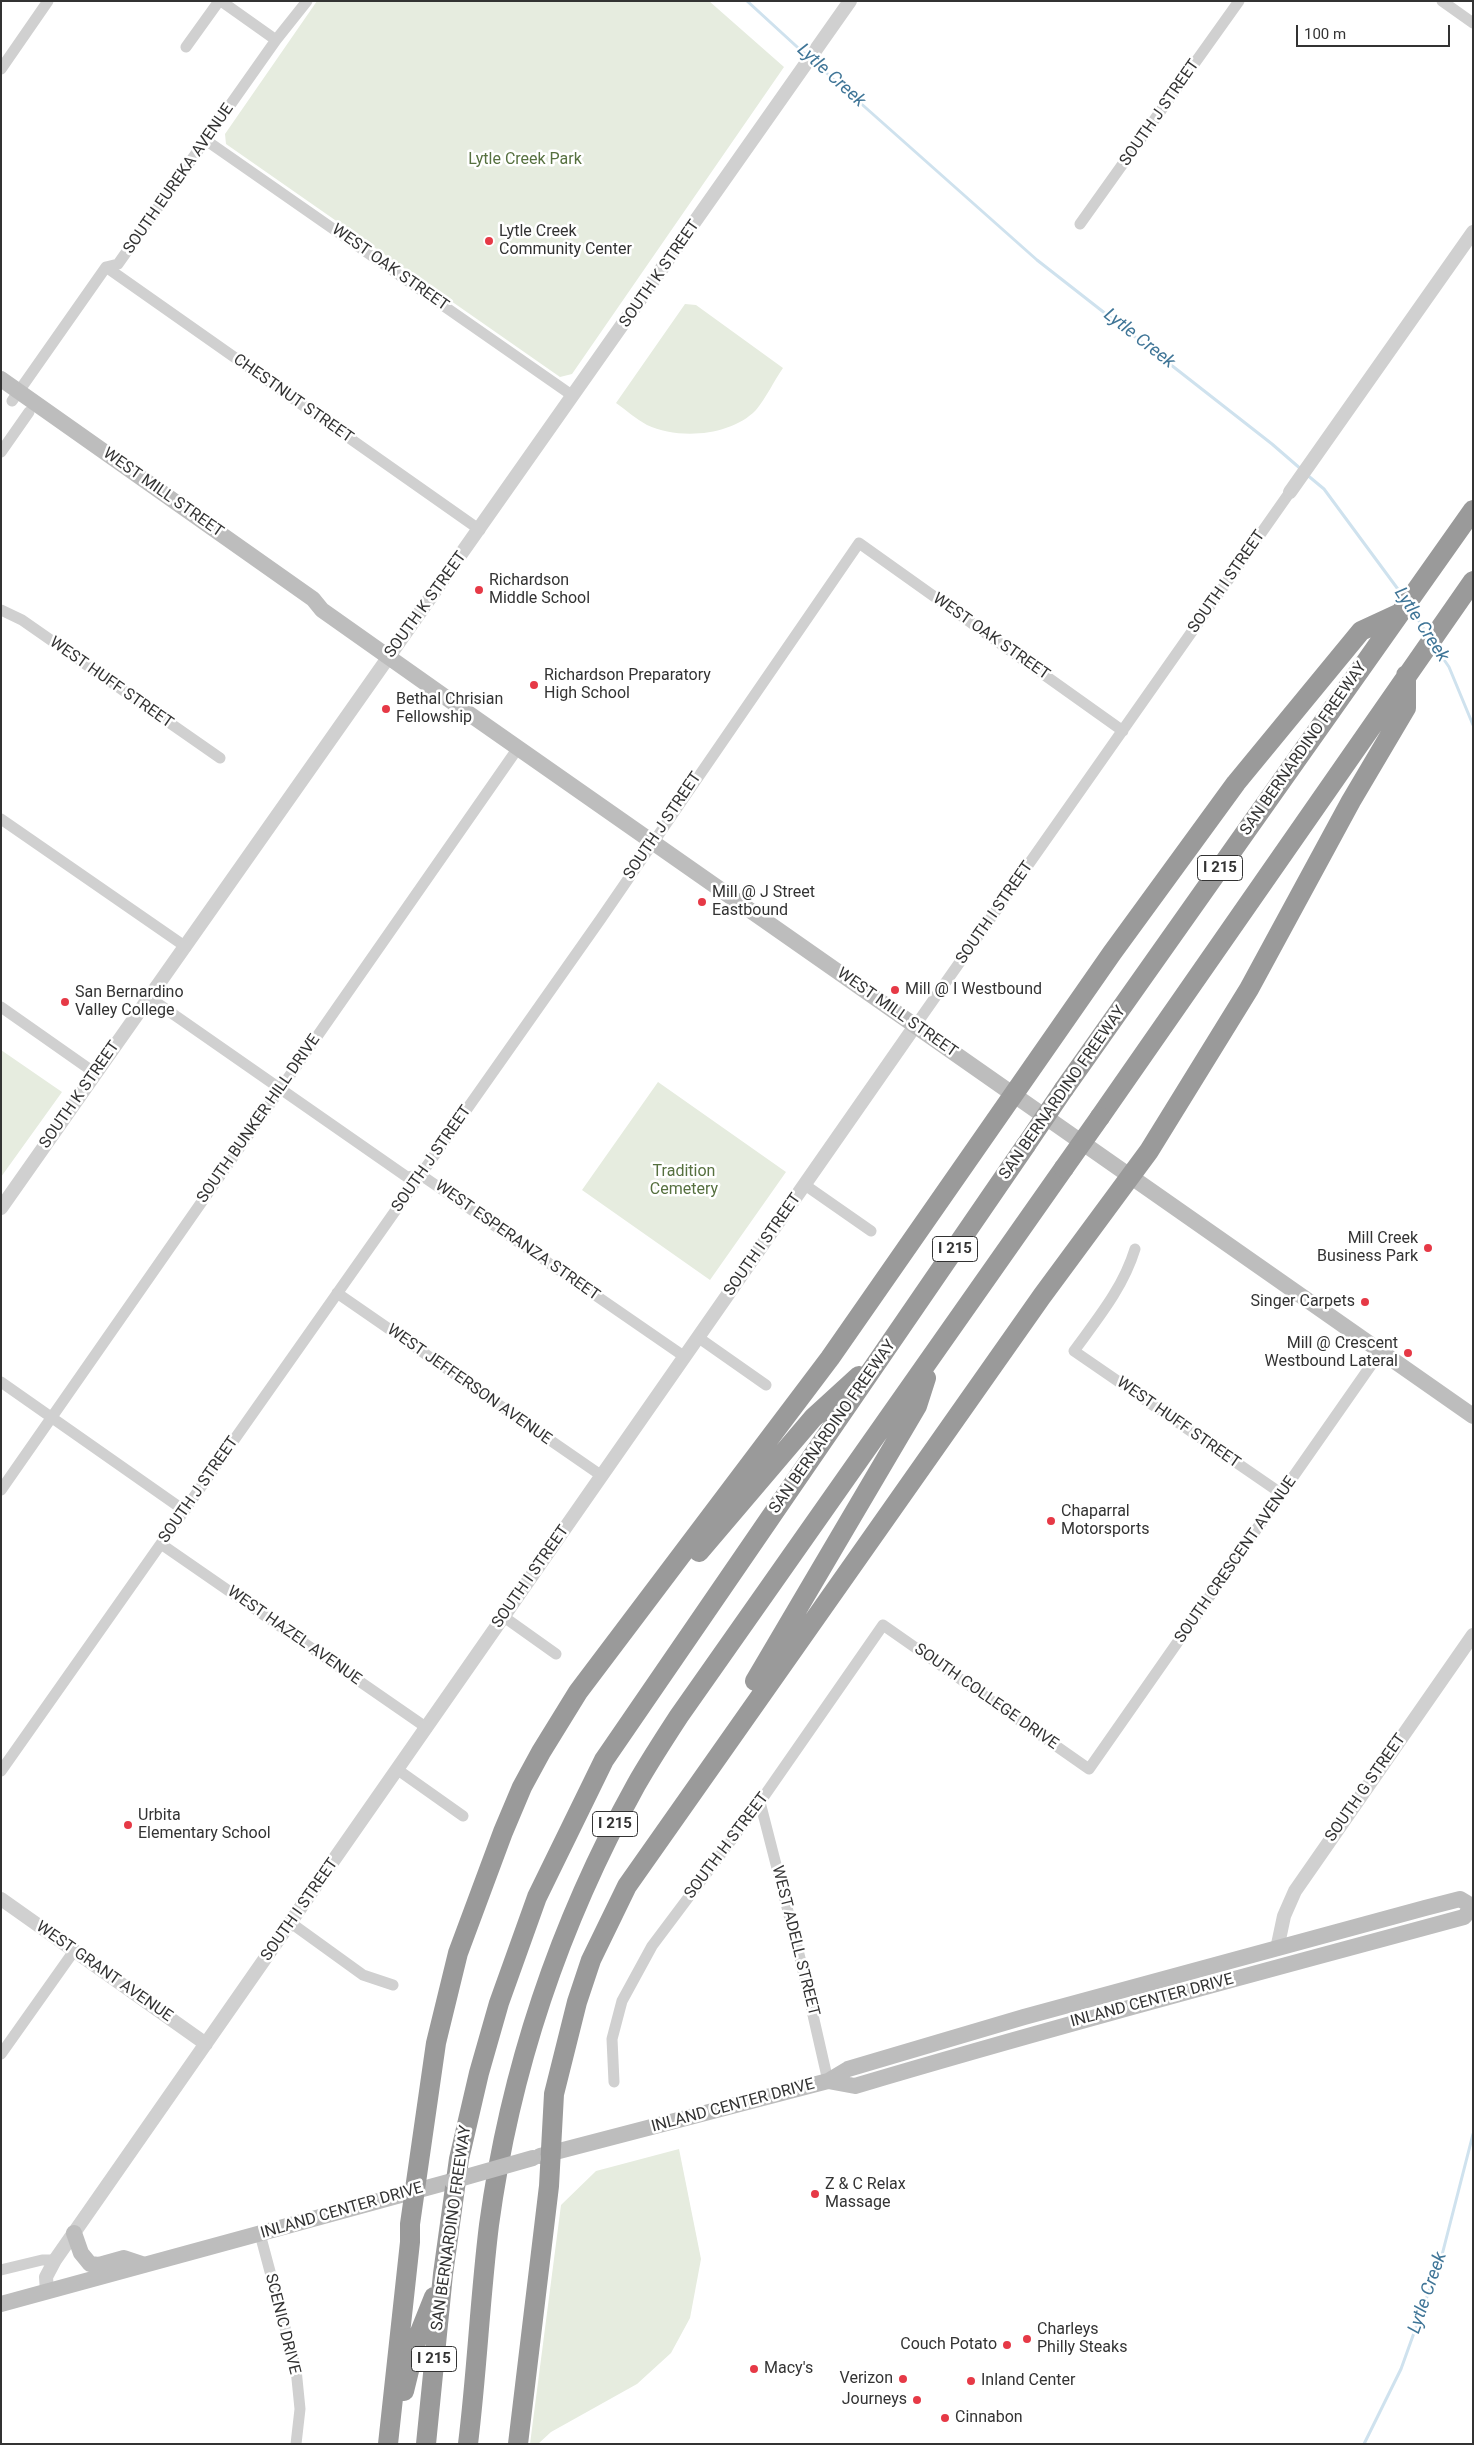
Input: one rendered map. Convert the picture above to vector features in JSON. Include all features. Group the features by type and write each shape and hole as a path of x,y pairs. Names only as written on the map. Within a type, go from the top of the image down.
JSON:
{"highway":[{"name":"SAN BERNARDINO FREEWAY","path":"426,2444 443,2274 459,2159 479,2073 499,2003 537,1897 604,1760 885,1353 1064,1089 1473,510"},
{"name":"I 215","path":"468,2444 490,2225 503,2147 516,2086 550,1972 574,1910 620,1814 679,1716 932,1358 1473,581"},
{"path":"390,2444 410,2224 423,2188 431,2077 444,2009 458,1953 503,1832 522,1787 541,1752 578,1692 830,1358 908,1249 1013,1094 1112,953 1236,784 1361,631 1400,613"},
{"path":"518,2444 537,2299 553,2153 554,2094 577,2002 591,1960 612,1914 641,1865 1130,1174 1149,1151 1249,989 1351,801 1406,708 1406,675"},
{"path":"503,1832 524,1801 562,1734 625,1644 710,1539 813,1418 885,1353"},
{"path":"641,1865 651,1839 754,1683 917,1406 932,1358"},
{"path":"390,2444 416,2342 443,2274"},
{"path":"471,2419 472,2444"}],"main road":[{"name":"WEST MILL STREET","path":"1,379 11,395 29,412 307,608 322,610"},
{"name":"WEST MILL STREET","path":"11,395 313,599 322,610 1473,1416"},
{"name":"INLAND CENTER DRIVE","path":"1,2304 142,2264 328,2216 533,2158 705,2115 828,2081 848,2069 1006,2022 1460,1899 1473,1906 1464,1917 1028,2035 855,2086 828,2081"},
{"path":"74,2233 81,2254 90,2264 99,2265 124,2258 142,2264"}],"street":[{"path":"1,69 48,1"},
{"path":"186,47 220,1 276,40"},
{"name":"SOUTH EUREKA AVENUE","path":"11,395 106,267 118,264 207,141 276,40 307,1"},
{"name":"SOUTH K STREET","path":"1,1208 389,656 480,530 850,1"},
{"name":"SOUTH J STREET","path":"1080,224 1240,1"},
{"path":"1442,1 1473,23"},
{"name":"WEST OAK STREET","path":"207,141 573,396"},
{"name":"SOUTH I STREET","path":"47,2292 46,2277 55,2260 915,1026 1473,232"},
{"name":"CHESTNUT STREET","path":"106,267 480,530"},
{"path":"1,452 29,412"},
{"name":"SOUTH J STREET","path":"1,1771 600,920 652,841 859,544"},
{"name":"WEST OAK STREET","path":"859,544 1123,731"},
{"name":"WEST HUFF STREET","path":"1,610 22,620 220,758"},
{"name":"SOUTH BUNKER HILL DRIVE","path":"1,1490 518,748"},
{"path":"1,819 186,947"},
{"name":"WEST ESPERANZA STREET","path":"150,998 407,1177 421,1175 685,1357"},
{"path":"1,1007 95,1074"},
{"path":"805,1185 871,1231"},
{"name":"WEST HUFF STREET","path":"1135,1249 1129,1269 1118,1289 1074,1351 1282,1494"},
{"name":"WEST JEFFERSON AVENUE","path":"337,1293 602,1476"},
{"path":"699,1338 766,1385"},
{"name":"SOUTH CRESCENT AVENUE","path":"1089,1769 1381,1351"},
{"path":"1,1382 185,1511"},
{"name":"WEST HAZEL AVENUE","path":"161,1544 427,1728"},
{"path":"504,1617 556,1654"},
{"name":"SOUTH COLLEGE DRIVE","path":"883,1626 1089,1769"},
{"name":"SOUTH H STREET","path":"614,2082 612,2039 622,2000 652,1946 760,1802 883,1626"},
{"name":"SOUTH G STREET","path":"1277,1949 1284,1916 1295,1891 1473,1635"},
{"path":"398,1770 463,1816"},
{"name":"WEST ADELL STREET","path":"760,1802 800,1958 828,2081"},
{"name":"WEST GRANT AVENUE","path":"1,1899 206,2044"},
{"path":"291,1923 364,1975 394,1984"},
{"path":"1,2054 74,1951"},
{"name":"SCENIC DRIVE","path":"260,2234 296,2369 300,2409 296,2444"},
{"path":"1,2270 42,2260 55,2260"}],"green space":[{"name":"Lytle Creek Park","path":"317,1 709,1 784,67 572,374 560,377 226,144 225,134"},
{"path":"685,304 696,305 783,368 756,410 745,419 719,430 689,434 660,430 643,423 616,403"},
{"path":"1,1050 62,1092 1,1177"},
{"name":"Tradition Cemetery","path":"658,1082 786,1172 710,1280 582,1190"},
{"path":"679,2149 701,2259 690,2318 671,2353 637,2384 551,2432 538,2444 530,2444 561,2205 596,2171"}],"waterway":[{"name":"Lytle Creek","path":"747,1 807,56"},
{"name":"Lytle Creek","path":"812,60 1037,260 1272,444 1302,470"},
{"name":"Lytle Creek","path":"1306,474 1324,489 1403,596"},
{"name":"Lytle Creek","path":"1412,610 1427,634"},
{"name":"Lytle Creek","path":"1436,648 1449,667 1473,725"},
{"name":"Lytle Creek","path":"1364,2444 1401,2369 1442,2255 1473,2134"}],"place":[{"name":"Lytle Creek Community Center","path":"489,241"},
{"name":"Richardson Middle School","path":"479,590"},
{"name":"Richardson Preparatory High School","path":"534,685"},
{"name":"Bethal Chrisian Fellowship","path":"386,709"},
{"name":"Mill @ J Street Eastbound","path":"702,902"},
{"name":"Mill @ I Westbound","path":"895,990"},
{"name":"San Bernardino Valley College","path":"65,1002"},
{"name":"Mill Creek Business Park","path":"1428,1248"},
{"name":"Singer Carpets","path":"1365,1302"},
{"name":"Mill @ Crescent Westbound Lateral","path":"1408,1353"},
{"name":"Chaparral Motorsports","path":"1051,1521"},
{"name":"Urbita Elementary School","path":"128,1825"},
{"name":"Z & C Relax Massage","path":"815,2194"},
{"name":"Charleys Philly Steaks","path":"1027,2339"},
{"name":"Couch Potato","path":"1007,2345"},
{"name":"Macy's","path":"754,2369"},
{"name":"Verizon","path":"903,2379"},
{"name":"Inland Center","path":"971,2381"},
{"name":"Journeys","path":"917,2400"},
{"name":"Cinnabon","path":"945,2418"}]}
